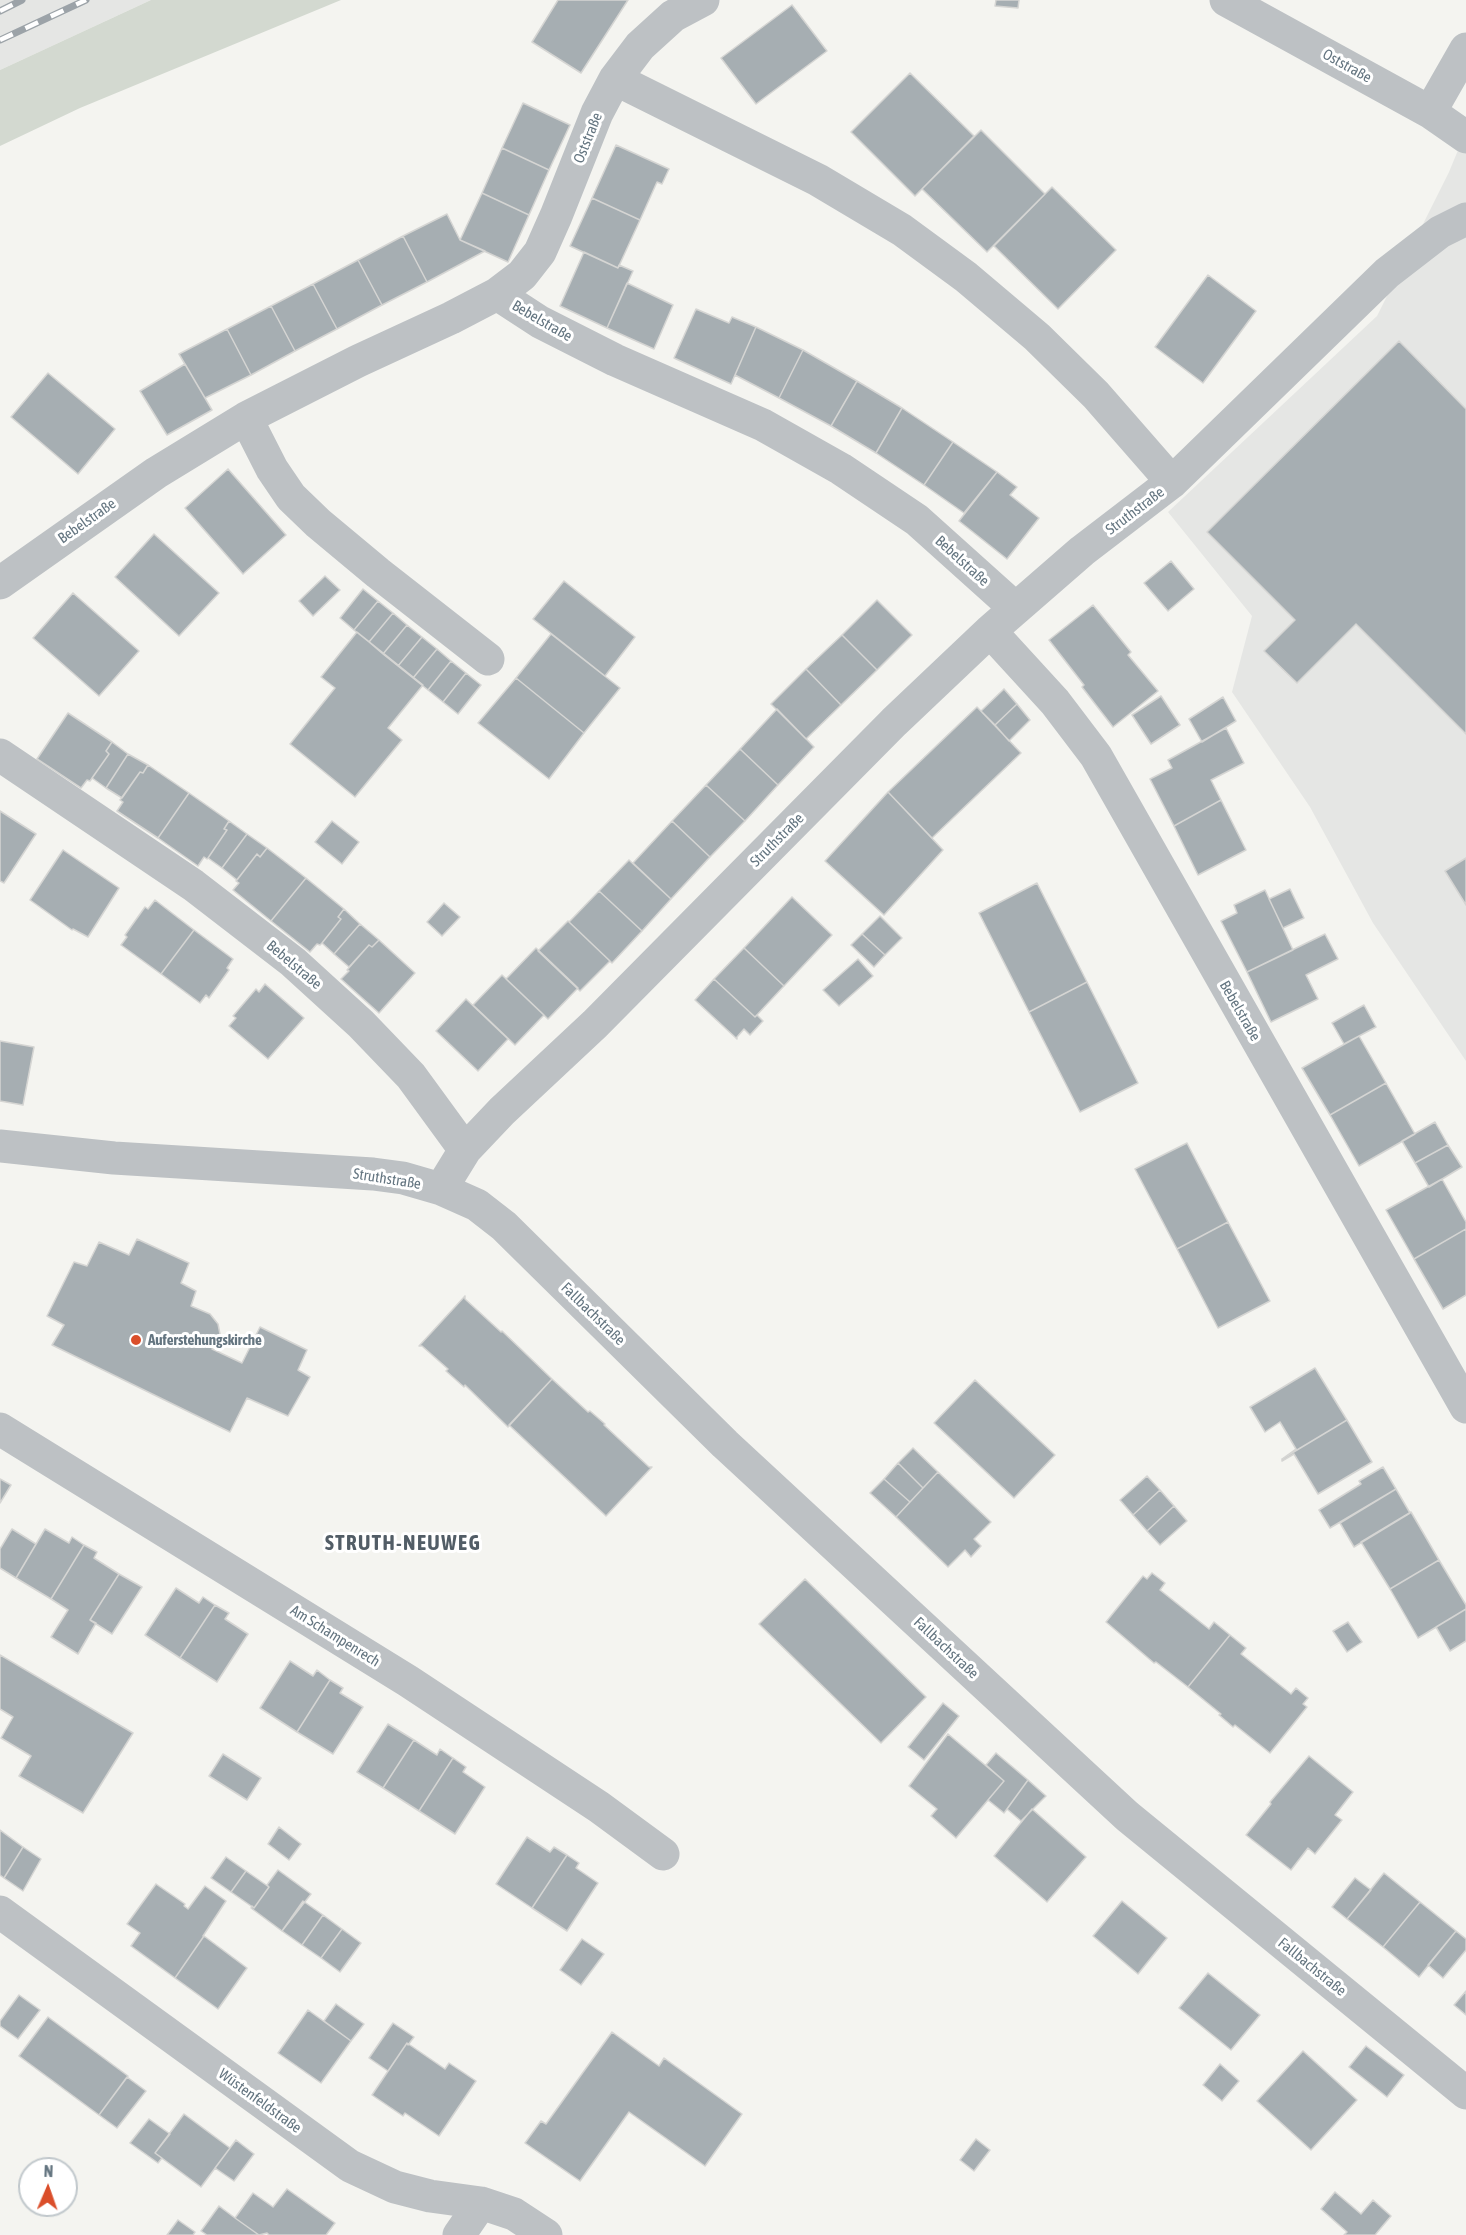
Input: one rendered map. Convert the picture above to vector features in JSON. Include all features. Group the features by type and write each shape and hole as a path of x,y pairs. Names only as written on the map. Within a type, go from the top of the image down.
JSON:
{"street":[{"name":"Oststraße","path":"497,294 522,275 540,252 597,113 615,79 640,46 656,31 673,16 703,0"},
{"name":"Oststraße","path":"1226,0 1430,112 1466,137"},
{"path":"1430,112 1466,49"},
{"path":"615,79 818,180 902,230 966,277 1037,337 1096,394 1172,482"},
{"name":"Struthstraße","path":"0,1146 114,1158 373,1174 403,1178 441,1188 465,1150 502,1111 595,1024 894,722 990,631 1082,551 1172,482 1387,273 1440,232 1466,219"},
{"name":"Bebelstraße","path":"0,583 156,473 246,418 497,294 540,322 615,360 763,425 841,469 917,520 1015,609"},
{"path":"246,418 272,469 291,497 378,573 488,659"},
{"name":"Bebelstraße","path":"990,631 1055,702 1096,756 1466,1407"},
{"name":"Bebelstraße","path":"0,755 193,885 293,962 361,1024 411,1077 465,1150"},
{"name":"Fallbachstraße","path":"441,1188 477,1205 504,1226 725,1444 1126,1816 1466,2093"},
{"name":"Am Schampenrech","path":"0,1429 408,1681 599,1807 663,1854"},
{"name":"Wüstenfeldstraße","path":"0,1912 350,2166 395,2187 430,2196 481,2203 514,2214 546,2235"},
{"path":"459,2235 481,2203"}],"shaded area":[{"path":"0,0 151,0 0,70"},
{"path":"151,0 341,0 80,108 0,146 0,70"},
{"path":"1466,131 1466,1061 1373,923 1310,807 1232,692 1252,616 1168,512 1377,316 1449,172"}],"building":[{"path":"558,0 628,0 581,73 532,42"},
{"path":"996,0 1019,0 1018,8 995,6"},
{"path":"792,5 827,51 756,104 721,58"},
{"path":"910,73 974,136 915,196 851,132"},
{"path":"523,103 570,125 549,170 502,148"},
{"path":"981,130 1045,194 987,252 922,189"},
{"path":"616,145 669,169 662,184 657,182 640,220 592,198"},
{"path":"502,148 549,170 529,215 482,193"},
{"path":"1052,187 1116,250 1058,309 994,246"},
{"path":"482,193 529,215 508,262 460,240"},
{"path":"592,198 640,220 618,268 570,246"},
{"path":"447,214 460,240 485,251 427,282 403,236"},
{"path":"403,236 427,282 382,305 358,260"},
{"path":"584,252 618,268 619,265 633,271 607,328 560,306"},
{"path":"358,260 382,305 337,329 313,284"},
{"path":"1208,275 1256,311 1203,383 1155,347"},
{"path":"627,283 673,305 654,349 607,328"},
{"path":"313,284 337,329 295,351 271,306"},
{"path":"271,306 295,351 251,375 227,329"},
{"path":"696,309 729,323 732,317 756,327 731,384 674,358"},
{"path":"756,327 803,350 779,398 735,375"},
{"path":"227,329 251,375 205,398 179,354"},
{"path":"1399,341 1466,409 1466,734 1356,624 1297,683 1264,651 1295,620 1207,532"},
{"path":"803,350 857,381 831,426 779,398"},
{"path":"185,364 212,410 167,435 140,391"},
{"path":"48,373 115,429 78,474 11,417"},
{"path":"857,381 902,408 876,453 831,426"},
{"path":"902,408 953,442 924,485 876,453"},
{"path":"953,442 997,472 964,513 924,485"},
{"path":"228,469 286,535 243,574 185,508"},
{"path":"997,472 1017,487 1010,495 1039,518 1007,559 959,521"},
{"path":"154,534 219,593 179,636 115,577"},
{"path":"1171,561 1194,589 1168,611 1144,583"},
{"path":"325,576 340,590 313,616 299,601"},
{"path":"564,581 635,637 605,676 533,619"},
{"path":"363,589 378,601 354,630 340,618"},
{"path":"73,593 139,651 99,696 33,638"},
{"path":"877,600 912,635 877,670 842,635"},
{"path":"378,601 393,613 369,642 354,630"},
{"path":"1093,605 1131,652 1128,655 1158,691 1113,727 1049,640"},
{"path":"393,613 407,625 383,654 369,642"},
{"path":"407,625 422,637 398,666 383,654"},
{"path":"357,632 423,685 388,728 402,740 355,797 290,744 335,688 321,677"},
{"path":"551,634 620,688 584,733 516,678"},
{"path":"842,635 877,670 841,705 806,669"},
{"path":"422,637 437,649 413,678 398,666"},
{"path":"437,649 451,661 428,690 413,678"},
{"path":"451,661 466,673 443,702 428,690"},
{"path":"806,669 841,705 806,739 771,704"},
{"path":"466,673 481,685 458,714 443,702"},
{"path":"516,678 584,733 549,779 478,723"},
{"path":"1004,689 1017,704 995,725 981,711"},
{"path":"1161,696 1180,725 1151,744 1132,715"},
{"path":"1223,697 1236,721 1202,742 1189,719"},
{"path":"1017,704 1030,720 1009,741 995,725"},
{"path":"977,707 1021,753 932,838 888,792"},
{"path":"777,709 814,747 778,785 740,749"},
{"path":"68,713 112,742 106,751 109,754 90,781 87,780 81,788 37,759"},
{"path":"1226,728 1244,763 1211,780 1221,800 1174,826 1150,779 1172,768 1168,760"},
{"path":"112,742 128,754 106,788 92,778 109,754 106,751"},
{"path":"740,749 778,785 745,821 706,785"},
{"path":"128,754 148,765 143,773 140,772 122,798 106,788"},
{"path":"148,765 189,793 158,838 117,811 123,802 120,800 140,772 143,773"},
{"path":"706,785 745,821 710,857 672,821"},
{"path":"888,792 943,850 884,915 825,861"},
{"path":"189,793 229,821 224,829 227,830 208,858 204,857 198,866 158,838"},
{"path":"1221,800 1246,850 1198,875 1174,826"},
{"path":"0,811 36,834 4,883 0,881"},
{"path":"229,821 247,834 222,868 208,858 227,830 224,829"},
{"path":"332,821 359,842 342,864 315,842"},
{"path":"672,821 710,857 671,899 633,863"},
{"path":"247,834 267,848 260,857 257,854 237,880 222,868"},
{"path":"267,848 306,878 271,921 233,890 239,883 236,881 257,854 260,857"},
{"path":"63,850 119,888 88,937 72,930 30,900"},
{"path":"1466,858 1466,905 1445,871"},
{"path":"629,860 671,899 642,931 599,891"},
{"path":"306,878 344,909 338,917 341,919 322,943 317,944 310,952 271,921"},
{"path":"1037,883 1087,982 1029,1012 979,913"},
{"path":"1290,889 1304,918 1283,928 1269,899"},
{"path":"1265,890 1293,950 1247,972 1221,921 1237,913 1234,905"},
{"path":"599,891 642,931 612,963 569,922"},
{"path":"792,897 832,935 784,986 744,948"},
{"path":"155,900 194,930 161,974 121,945 127,937 125,935 145,907 148,909"},
{"path":"444,903 460,917 442,936 427,922"},
{"path":"344,909 360,924 334,954 322,943 341,919 338,917"},
{"path":"880,916 902,938 885,955 862,934"},
{"path":"568,921 610,961 580,991 538,951"},
{"path":"360,924 379,940 372,947 369,945 349,967 334,954"},
{"path":"194,930 233,959 227,968 229,970 209,998 206,995 200,1003 161,974"},
{"path":"862,934 885,955 874,967 851,945"},
{"path":"1325,934 1338,959 1306,975 1318,999 1271,1022 1247,972"},
{"path":"379,940 415,973 379,1013 341,979 369,945 372,947"},
{"path":"536,948 578,988 548,1019 506,979"},
{"path":"744,948 784,986 755,1017 714,979"},
{"path":"858,959 873,976 839,1006 823,990"},
{"path":"502,975 544,1015 515,1045 473,1005"},
{"path":"714,979 755,1017 757,1015 763,1021 750,1035 744,1029 737,1039 695,1000"},
{"path":"1087,982 1138,1083 1080,1112 1029,1012"},
{"path":"265,984 304,1018 268,1059 229,1026 236,1018 233,1016 256,989 259,992"},
{"path":"466,999 508,1039 478,1071 436,1031"},
{"path":"1364,1005 1376,1027 1344,1044 1332,1023"},
{"path":"1359,1036 1386,1083 1330,1115 1302,1068"},
{"path":"0,1041 34,1047 23,1105 0,1101"},
{"path":"1386,1083 1415,1134 1359,1166 1330,1115"},
{"path":"1435,1122 1448,1145 1415,1163 1402,1141"},
{"path":"1187,1143 1228,1222 1177,1249 1135,1169"},
{"path":"1448,1145 1462,1167 1429,1187 1415,1163"},
{"path":"1442,1179 1466,1222 1466,1229 1414,1259 1386,1210"},
{"path":"1228,1222 1270,1301 1218,1328 1177,1249"},
{"path":"1466,1229 1466,1295 1443,1309 1414,1259"},
{"name":"Auferstehungskirche","path":"137,1239 189,1263 181,1283 196,1291 191,1306 210,1314 218,1324 220,1334 212,1349 242,1363 260,1327 307,1350 298,1370 310,1377 288,1416 247,1398 230,1432 52,1345 64,1325 47,1316 74,1262 87,1266 99,1242 129,1255"},
{"path":"465,1296 465,1299 552,1379 508,1427 465,1385 464,1387 446,1371 448,1369 422,1346 419,1346"},
{"path":"1315,1368 1347,1420 1282,1459 1296,1449 1280,1422 1265,1432 1250,1407"},
{"path":"552,1379 588,1412 590,1411 605,1424 649,1467 652,1467 606,1516 509,1425"},
{"path":"975,1380 1055,1455 1014,1498 934,1423"},
{"path":"1347,1420 1372,1462 1318,1494 1294,1454 1282,1461 1282,1459"},
{"path":"913,1448 938,1472 923,1488 898,1463"},
{"path":"898,1463 923,1488 910,1502 884,1479"},
{"path":"1383,1467 1396,1489 1330,1528 1319,1510 1361,1484 1359,1481"},
{"path":"938,1472 991,1522 974,1539 981,1546 971,1557 965,1550 948,1567 896,1517"},
{"path":"1147,1476 1160,1490 1133,1515 1120,1500"},
{"path":"0,1479 11,1485 0,1503"},
{"path":"884,1479 910,1502 896,1517 870,1493"},
{"path":"1396,1489 1410,1513 1354,1547 1340,1523"},
{"path":"1160,1490 1174,1506 1147,1531 1133,1515"},
{"path":"1174,1506 1187,1521 1160,1545 1147,1531"},
{"path":"1411,1512 1439,1560 1390,1589 1361,1542"},
{"path":"12,1529 36,1544 16,1578 0,1568 0,1549"},
{"path":"45,1529 69,1543 72,1537 84,1545 51,1599 16,1578"},
{"path":"84,1545 97,1552 94,1558 119,1574 90,1620 96,1623 78,1654 51,1637 68,1610 51,1599"},
{"path":"1439,1560 1466,1605 1466,1609 1418,1638 1390,1589"},
{"path":"1152,1573 1165,1583 1160,1590 1209,1629 1214,1622 1230,1635 1188,1687 1156,1662 1154,1663 1106,1622 1143,1576 1147,1579"},
{"path":"119,1574 142,1587 112,1634 90,1620"},
{"path":"805,1579 926,1697 881,1743 759,1624"},
{"path":"176,1588 199,1603 203,1597 215,1605 180,1658 145,1635"},
{"path":"215,1605 229,1613 225,1619 248,1634 217,1682 180,1658"},
{"path":"1466,1609 1466,1641 1450,1651 1436,1627"},
{"path":"1348,1622 1362,1642 1347,1652 1333,1631"},
{"path":"1230,1635 1246,1648 1241,1654 1291,1694 1296,1688 1308,1698 1303,1704 1307,1707 1270,1753 1235,1725 1233,1727 1188,1687"},
{"path":"0,1655 133,1733 83,1813 19,1776 31,1756 1,1738 13,1717 0,1709"},
{"path":"290,1661 313,1676 317,1670 330,1680 297,1732 260,1708"},
{"path":"330,1680 343,1688 340,1693 363,1707 333,1754 297,1732"},
{"path":"943,1703 959,1716 924,1760 908,1747"},
{"path":"388,1724 414,1740 383,1788 357,1772"},
{"path":"948,1734 1004,1781 956,1838 931,1816 937,1809 909,1786"},
{"path":"414,1740 437,1755 440,1749 453,1758 419,1811 383,1788"},
{"path":"996,1753 1028,1780 1004,1813 988,1800 1004,1781 986,1765"},
{"path":"223,1754 261,1778 247,1800 209,1776"},
{"path":"1309,1756 1353,1792 1335,1815 1342,1820 1315,1854 1308,1848 1291,1870 1246,1835 1271,1804 1270,1802"},
{"path":"453,1758 466,1767 463,1772 485,1787 455,1834 419,1811"},
{"path":"1028,1780 1046,1796 1021,1821 1007,1809"},
{"path":"1032,1809 1086,1857 1047,1902 994,1856"},
{"path":"279,1827 301,1844 289,1860 268,1844"},
{"path":"0,1830 23,1847 4,1878 0,1875"},
{"path":"527,1837 550,1852 554,1847 567,1855 532,1908 496,1884"},
{"path":"23,1847 41,1859 23,1891 4,1878"},
{"path":"567,1855 579,1863 576,1868 598,1883 567,1931 532,1908"},
{"path":"226,1857 246,1871 231,1892 211,1878"},
{"path":"278,1870 311,1894 282,1931 251,1908 252,1906 254,1908 269,1887 267,1885"},
{"path":"246,1871 269,1887 254,1908 231,1892"},
{"path":"1384,1873 1420,1902 1383,1947 1347,1919"},
{"path":"1355,1878 1371,1890 1347,1919 1332,1907"},
{"path":"156,1884 185,1904 184,1906 188,1909 205,1886 226,1901 175,1978 131,1946 140,1933 127,1924"},
{"path":"303,1901 323,1915 302,1945 282,1931"},
{"path":"1122,1901 1167,1938 1138,1974 1093,1936"},
{"path":"1420,1902 1456,1931 1419,1977 1383,1947"},
{"path":"323,1915 342,1929 321,1958 302,1945"},
{"path":"342,1929 361,1943 340,1972 321,1958"},
{"path":"1456,1931 1466,1939 1466,1950 1443,1978 1428,1965"},
{"path":"204,1936 247,1968 218,2009 175,1978"},
{"path":"582,1939 604,1954 581,1985 560,1970"},
{"path":"1208,1973 1260,2015 1231,2050 1179,2008"},
{"path":"1466,1991 1466,2015 1454,2005"},
{"path":"19,1995 40,2010 18,2039 0,2026 0,2021"},
{"path":"336,2004 364,2024 351,2041 324,2021"},
{"path":"308,2010 351,2041 321,2083 278,2053"},
{"path":"48,2017 128,2076 99,2115 19,2056"},
{"path":"393,2023 414,2037 408,2045 407,2043 388,2071 369,2058"},
{"path":"612,2032 659,2066 664,2058 742,2114 705,2166 629,2112 580,2181 525,2143 541,2121 546,2124"},
{"path":"407,2043 445,2069 449,2063 476,2081 439,2136 405,2113 403,2116 372,2095"},
{"path":"1366,2046 1404,2075 1387,2097 1349,2067"},
{"path":"1303,2051 1357,2100 1311,2150 1257,2101"},
{"path":"1220,2064 1239,2081 1222,2101 1203,2085"},
{"path":"127,2077 146,2091 117,2128 99,2115"},
{"path":"184,2114 230,2148 201,2187 155,2153"},
{"path":"149,2119 170,2134 155,2153 162,2158 158,2163 130,2143"},
{"path":"976,2139 990,2150 974,2171 960,2160"},
{"path":"236,2140 254,2154 234,2181 215,2168"},
{"path":"287,2189 335,2223 326,2235 269,2235 267,2233 259,2235 235,2218 253,2193 273,2207"},
{"path":"1335,2192 1361,2214 1373,2200 1391,2216 1375,2235 1344,2235 1347,2232 1321,2209"},
{"path":"219,2206 259,2235 207,2235 201,2231"},
{"path":"178,2220 195,2232 193,2235 167,2235"}],"railway":[{"path":"0,11 22,0"},
{"path":"0,40 86,0"}],"place":[{"name":"Auferstehungskirche","path":"136,1340"}],"district":[{"name":"STRUTH-NEUWEG","path":"403,1543"}]}
